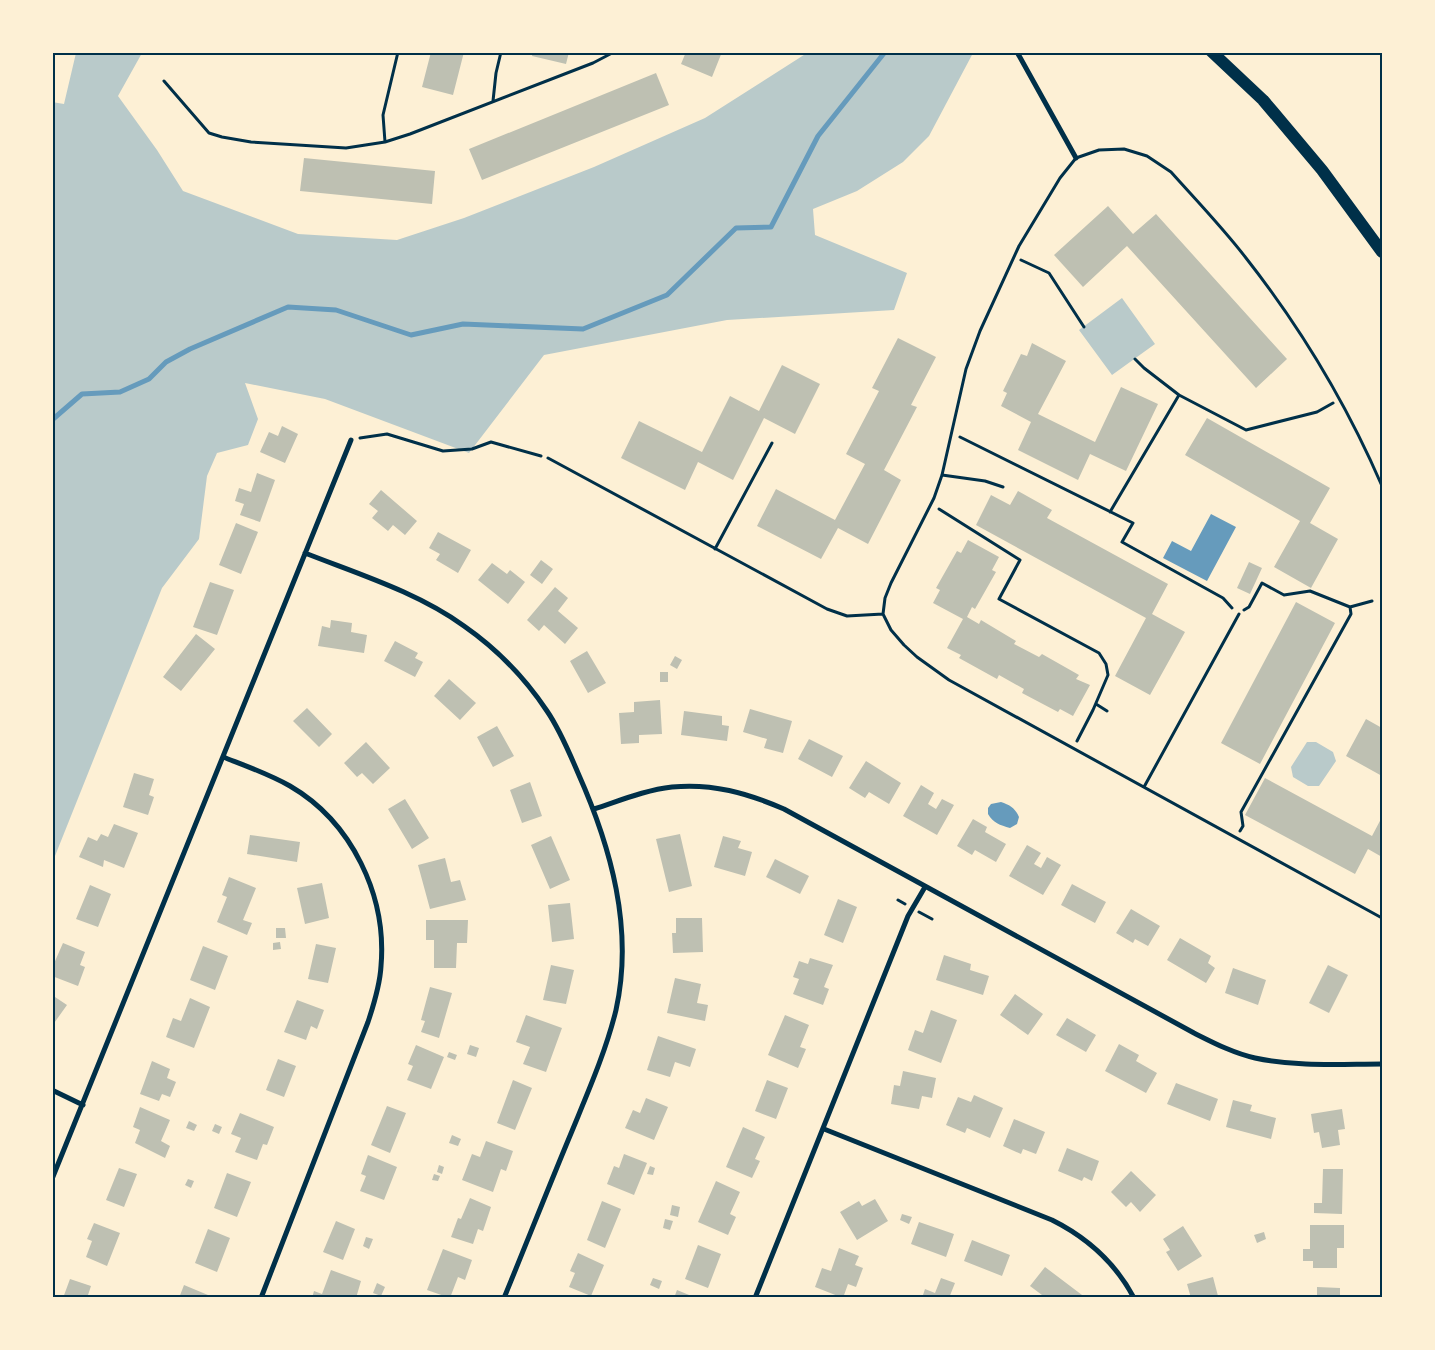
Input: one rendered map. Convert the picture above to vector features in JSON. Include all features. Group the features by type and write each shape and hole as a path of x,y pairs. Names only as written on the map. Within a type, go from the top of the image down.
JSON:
{"highway":[{"path":"1212,52 1268,107 1322,170 1382,252"}],"street":[{"path":"1016,52 1076,158"},
{"path":"52,1179 351,440"},
{"path":"305,553 432,606 464,625 493,648 524,679 548,712 564,740 594,809 616,884 622,920 622,966 616,1010 588,1091 504,1298"},
{"path":"223,757 268,774 291,786 305,796 339,828 357,855 370,884 379,918 382,950 378,987 368,1022 261,1298"},
{"path":"594,809 646,792 671,787 700,786 734,790 760,798 784,809 1224,1048 1254,1057 1285,1063 1382,1064"},
{"path":"755,1298 908,916 925,887"},
{"path":"52,1090 83,1105"},
{"path":"824,1129 1069,1228 1095,1247 1107,1259 1124,1279 1134,1298"}],"lane":[{"path":"385,142 383,115 398,52"},
{"path":"493,101 501,52"},
{"path":"164,81 209,133 222,138 251,142 346,148 385,142 410,134 593,63 614,52"},
{"path":"1382,486 1340,399 1312,351 1245,256 1171,172 1147,156 1124,149 1100,150 1076,158 1060,178 1014,257 968,360 942,475 931,504 891,583 883,614 891,630 904,645 933,669 1382,918"},
{"path":"715,549 772,443"},
{"path":"548,458 827,609 848,616 883,614"},
{"path":"942,475 985,481 1003,487"},
{"path":"1144,787 1239,614"}],"path":[{"path":"1014,257 1049,273 1084,326"},
{"path":"1135,359 1179,395 1246,430 1317,412 1340,399"},
{"path":"1110,512 1179,395"},
{"path":"952,433 1132,524 1122,542 1223,598 1239,614 1249,606 1262,583 1284,595 1310,591 1350,607 1372,601"},
{"path":"351,440 387,434 443,451 472,450 491,442 548,458"},
{"path":"931,504 1020,560 999,599 1099,653 1106,664 1108,675 1096,704 1073,748"},
{"path":"1237,838 1243,826 1241,812 1351,614 1350,607"},
{"path":"1096,704 1107,711"}],"shaded area":[{"path":"76,53 142,53 118,96 157,150 183,191 298,234 397,240 464,218 594,167 705,118 807,53 973,53 929,136 903,162 857,191 813,209 815,235 907,273 894,310 727,320 544,355 469,453 325,399 245,383 258,419 248,445 217,453 207,476 199,539 162,588 53,861 52,102 64,104"},
{"path":"1122,298 1155,344 1112,375 1079,330"},
{"path":"1307,742 1316,742 1333,752 1336,761 1319,786 1308,786 1293,777 1291,767"}],"water":[{"path":"1211,514 1236,527 1207,581 1163,558 1172,541 1191,551"},
{"path":"1001,802 1012,807 1019,817 1017,824 1010,828 995,822 988,814 988,808 991,804"}],"building":[{"path":"431,52 464,52 453,95 422,87"},
{"path":"533,52 569,52 566,64 532,56"},
{"path":"686,52 722,52 712,77 681,64"},
{"path":"656,73 669,105 482,180 469,149"},
{"path":"304,158 435,171 432,204 300,191"},
{"path":"1108,206 1133,234 1156,214 1287,359 1256,388 1127,246 1083,287 1054,255"},
{"path":"898,338 936,357 911,405 917,407 884,470 901,480 868,544 838,528 821,559 757,526 776,489 835,520 865,464 846,454 879,391 872,388"},
{"path":"1032,343 1066,361 1038,414 1095,442 1121,387 1158,404 1126,471 1090,454 1078,480 1018,450 1031,422 1001,406 1007,393 1003,391 1021,354 1027,356"},
{"path":"782,365 820,384 795,434 764,418 733,480 698,462 685,490 621,458 639,421 702,452 730,396 759,411"},
{"path":"1207,418 1330,488 1310,523 1338,539 1311,588 1274,567 1300,521 1185,455"},
{"path":"282,426 298,434 285,463 260,452 269,432 278,436"},
{"path":"257,473 275,480 260,522 240,515 244,504 235,501 239,488 251,492"},
{"path":"381,490 417,521 405,535 393,525 388,531 372,518 378,511 369,504"},
{"path":"1018,491 1052,510 1047,518 1168,584 1152,614 1185,632 1150,695 1115,676 1146,618 976,525 991,495 1010,505"},
{"path":"236,523 258,532 241,574 219,565"},
{"path":"438,532 471,550 458,573 436,560 440,554 429,548"},
{"path":"968,540 999,557 992,570 996,572 975,609 972,607 967,617 979,624 981,620 1016,641 1014,644 1039,657 1042,654 1079,675 1076,679 1090,685 1073,716 1060,709 1058,712 1022,693 1024,689 999,675 997,679 959,658 961,655 947,648 963,619 933,603 940,590 936,588 957,551 961,553"},
{"path":"541,560 553,569 542,584 530,575"},
{"path":"1249,562 1262,568 1250,594 1237,588"},
{"path":"492,563 507,574 510,570 525,582 508,604 478,580"},
{"path":"210,582 234,590 217,635 193,627"},
{"path":"555,587 568,598 558,611 578,628 565,644 544,625 539,631 527,620"},
{"path":"1296,602 1335,623 1260,764 1221,743"},
{"path":"331,620 352,623 351,632 367,635 364,653 318,646 322,626 330,628"},
{"path":"196,634 215,649 181,691 163,677"},
{"path":"395,641 418,653 415,658 423,662 415,677 384,661"},
{"path":"587,651 606,683 588,693 570,661"},
{"path":"675,656 682,660 677,669 670,665"},
{"path":"660,672 668,672 668,682 660,682"},
{"path":"449,679 476,703 460,720 434,696"},
{"path":"660,700 662,734 639,735 639,743 621,744 619,713 634,712 634,702"},
{"path":"307,708 332,734 319,747 293,721"},
{"path":"750,709 792,721 783,753 764,748 767,739 743,732"},
{"path":"684,711 722,716 722,725 729,726 727,741 681,735"},
{"path":"1366,719 1382,728 1382,776 1346,756"},
{"path":"497,726 514,756 493,767 477,737"},
{"path":"809,739 843,756 832,777 798,759"},
{"path":"366,742 390,768 373,784 362,773 357,777 344,763"},
{"path":"866,761 901,783 889,804 869,792 865,798 849,788"},
{"path":"134,773 154,779 149,795 154,797 148,815 123,807"},
{"path":"1265,778 1372,836 1382,817 1382,857 1368,849 1355,874 1245,815"},
{"path":"530,782 542,816 522,823 510,790"},
{"path":"921,785 934,793 928,804 936,809 942,799 954,805 937,835 903,816"},
{"path":"405,799 429,838 412,849 388,809"},
{"path":"973,819 987,827 985,832 1006,844 996,862 975,850 972,855 957,846"},
{"path":"114,824 138,833 124,868 104,860 103,867 79,857 88,837 97,841 101,834 108,837"},
{"path":"680,834 692,886 669,892 656,839"},
{"path":"250,835 300,842 297,862 247,854"},
{"path":"551,836 570,880 550,889 531,845"},
{"path":"723,836 741,841 738,848 752,852 745,876 714,867"},
{"path":"1027,845 1041,853 1034,864 1041,868 1047,857 1061,865 1043,895 1009,876"},
{"path":"445,858 451,882 460,880 466,900 430,909 418,865"},
{"path":"775,859 809,876 800,894 766,877"},
{"path":"229,877 256,888 243,920 252,923 247,935 217,922 227,897 222,895"},
{"path":"322,883 329,918 305,924 297,888"},
{"path":"1072,884 1106,902 1095,923 1061,905"},
{"path":"90,885 111,894 98,927 76,919"},
{"path":"838,899 857,907 843,943 824,935"},
{"path":"570,903 574,939 552,942 548,905"},
{"path":"1131,909 1160,926 1148,946 1135,939 1133,943 1116,933"},
{"path":"676,918 702,918 703,952 673,953 672,933 676,933"},
{"path":"426,920 468,920 467,943 457,943 456,968 434,968 434,940 426,940"},
{"path":"276,928 285,928 286,938 276,938"},
{"path":"1180,938 1211,956 1208,963 1215,968 1206,983 1167,960"},
{"path":"280,942 281,949 273,950 273,943"},
{"path":"63,943 85,952 80,965 85,967 78,986 52,976 52,968"},
{"path":"316,944 336,948 328,983 308,979"},
{"path":"203,946 228,956 215,990 190,980"},
{"path":"944,955 971,964 970,970 989,976 983,995 936,980"},
{"path":"810,958 833,965 824,987 829,989 823,1005 793,994 799,979 793,977 799,961 808,964"},
{"path":"551,965 574,970 566,1004 543,1000"},
{"path":"1328,965 1348,975 1329,1013 1309,1003"},
{"path":"1233,968 1266,980 1258,1005 1225,993"},
{"path":"675,978 701,984 697,1003 708,1005 705,1021 667,1013"},
{"path":"430,987 452,993 439,1038 421,1032 425,1021 421,1020"},
{"path":"1015,994 1043,1014 1028,1035 1000,1015"},
{"path":"52,995 67,1005 52,1026"},
{"path":"190,998 210,1007 194,1048 166,1037 173,1018 181,1021"},
{"path":"297,1000 324,1010 317,1029 311,1026 306,1040 284,1032"},
{"path":"931,1010 957,1020 941,1063 908,1050 915,1030 923,1033"},
{"path":"526,1015 562,1028 546,1072 523,1064 530,1047 516,1042"},
{"path":"785,1015 809,1025 800,1047 806,1049 798,1068 768,1055"},
{"path":"1067,1018 1096,1035 1086,1052 1056,1035"},
{"path":"658,1036 696,1049 690,1067 675,1062 670,1077 647,1070"},
{"path":"1119,1044 1139,1055 1136,1061 1157,1073 1146,1093 1105,1071"},
{"path":"416,1045 444,1057 431,1089 407,1080 413,1066 408,1064"},
{"path":"470,1045 479,1048 476,1057 467,1054"},
{"path":"449,1052 457,1055 455,1060 447,1057"},
{"path":"278,1059 296,1066 284,1097 266,1090"},
{"path":"152,1061 170,1069 167,1078 176,1082 170,1097 162,1094 159,1101 140,1094"},
{"path":"903,1071 936,1078 932,1098 922,1096 919,1109 891,1104 894,1085 900,1086"},
{"path":"513,1080 532,1088 515,1130 497,1123"},
{"path":"767,1080 788,1088 776,1119 755,1111"},
{"path":"1176,1083 1218,1099 1210,1121 1167,1104"},
{"path":"974,1095 1003,1108 990,1138 967,1128 965,1133 946,1125 958,1097 971,1102"},
{"path":"646,1098 668,1107 654,1140 625,1128 633,1110 640,1113"},
{"path":"1233,1100 1252,1105 1250,1111 1276,1118 1271,1139 1226,1127"},
{"path":"387,1106 406,1113 390,1153 371,1145"},
{"path":"140,1107 170,1120 161,1141 170,1146 165,1158 135,1143 140,1130 133,1127"},
{"path":"1342,1109 1345,1129 1338,1130 1340,1145 1322,1148 1319,1132 1314,1133 1311,1114"},
{"path":"240,1113 274,1127 267,1145 263,1144 257,1160 235,1152 241,1138 231,1134"},
{"path":"1014,1119 1045,1132 1036,1154 1023,1149 1021,1154 1003,1146"},
{"path":"189,1121 197,1125 194,1131 186,1128"},
{"path":"215,1124 222,1127 219,1134 212,1131"},
{"path":"743,1127 765,1137 755,1159 760,1161 752,1178 726,1167"},
{"path":"452,1135 461,1139 458,1146 449,1143"},
{"path":"486,1141 513,1151 506,1171 501,1169 493,1192 462,1180 472,1154 480,1157"},
{"path":"1067,1148 1099,1161 1092,1181 1084,1177 1082,1181 1058,1171"},
{"path":"624,1154 647,1163 634,1195 607,1184 614,1166 619,1168"},
{"path":"368,1155 397,1167 384,1200 360,1191 366,1176 361,1174"},
{"path":"439,1165 444,1167 442,1174 437,1172"},
{"path":"650,1166 655,1168 653,1175 647,1174"},
{"path":"119,1168 137,1174 124,1207 106,1200"},
{"path":"1323,1169 1343,1169 1342,1214 1314,1213 1314,1203 1322,1203"},
{"path":"1131,1171 1156,1195 1140,1212 1131,1202 1126,1207 1111,1192"},
{"path":"227,1173 251,1182 237,1217 214,1208"},
{"path":"434,1174 440,1176 438,1181 432,1180"},
{"path":"188,1179 194,1181 191,1188 185,1185"},
{"path":"716,1181 740,1192 730,1214 736,1217 728,1235 698,1222"},
{"path":"470,1198 491,1207 483,1231 478,1229 473,1244 451,1237 458,1218 461,1219"},
{"path":"875,1199 888,1221 857,1240 840,1212 859,1201 862,1206"},
{"path":"602,1201 621,1209 605,1248 587,1240"},
{"path":"672,1205 680,1207 678,1217 670,1215"},
{"path":"902,1214 912,1217 909,1224 900,1220"},
{"path":"665,1219 673,1221 670,1230 663,1228"},
{"path":"336,1221 355,1229 343,1260 323,1252"},
{"path":"919,1222 954,1234 946,1257 911,1244"},
{"path":"94,1223 120,1233 107,1266 86,1257 92,1241 87,1239"},
{"path":"1310,1225 1344,1225 1344,1248 1337,1248 1337,1268 1313,1268 1313,1261 1303,1261 1303,1249 1310,1249"},
{"path":"1183,1226 1202,1256 1178,1271 1166,1252 1170,1250 1163,1239"},
{"path":"208,1229 230,1238 217,1272 195,1263"},
{"path":"1264,1232 1266,1239 1257,1243 1254,1235"},
{"path":"366,1237 373,1239 369,1249 363,1246"},
{"path":"972,1240 1010,1255 1002,1276 964,1261"},
{"path":"698,1245 721,1254 708,1288 685,1279"},
{"path":"839,1248 859,1256 855,1265 863,1268 856,1287 848,1284 843,1298 815,1287 822,1268 831,1271"},
{"path":"443,1249 472,1260 465,1280 458,1277 450,1298 427,1290"},
{"path":"578,1253 604,1265 591,1296 569,1287 575,1273 570,1271"},
{"path":"1045,1267 1086,1298 1046,1298 1030,1286"},
{"path":"331,1270 361,1281 356,1298 312,1298 314,1291 322,1294"},
{"path":"1213,1277 1218,1296 1213,1298 1191,1298 1187,1284"},
{"path":"653,1278 662,1281 659,1289 650,1285"},
{"path":"941,1278 955,1283 949,1298 922,1298 925,1289 935,1293"},
{"path":"70,1279 91,1286 87,1298 63,1298"},
{"path":"377,1283 385,1287 381,1296 373,1293"},
{"path":"184,1285 208,1295 207,1298 179,1298"},
{"path":"1317,1287 1340,1288 1340,1298 1317,1298"},
{"path":"677,1290 694,1297 694,1298 674,1298"}],"waterway":[{"path":"52,420 82,394 120,392 149,379 166,362 190,349 288,307 336,310 411,335 463,324 583,329 667,295 736,228 771,227 818,136 885,52"}]}
